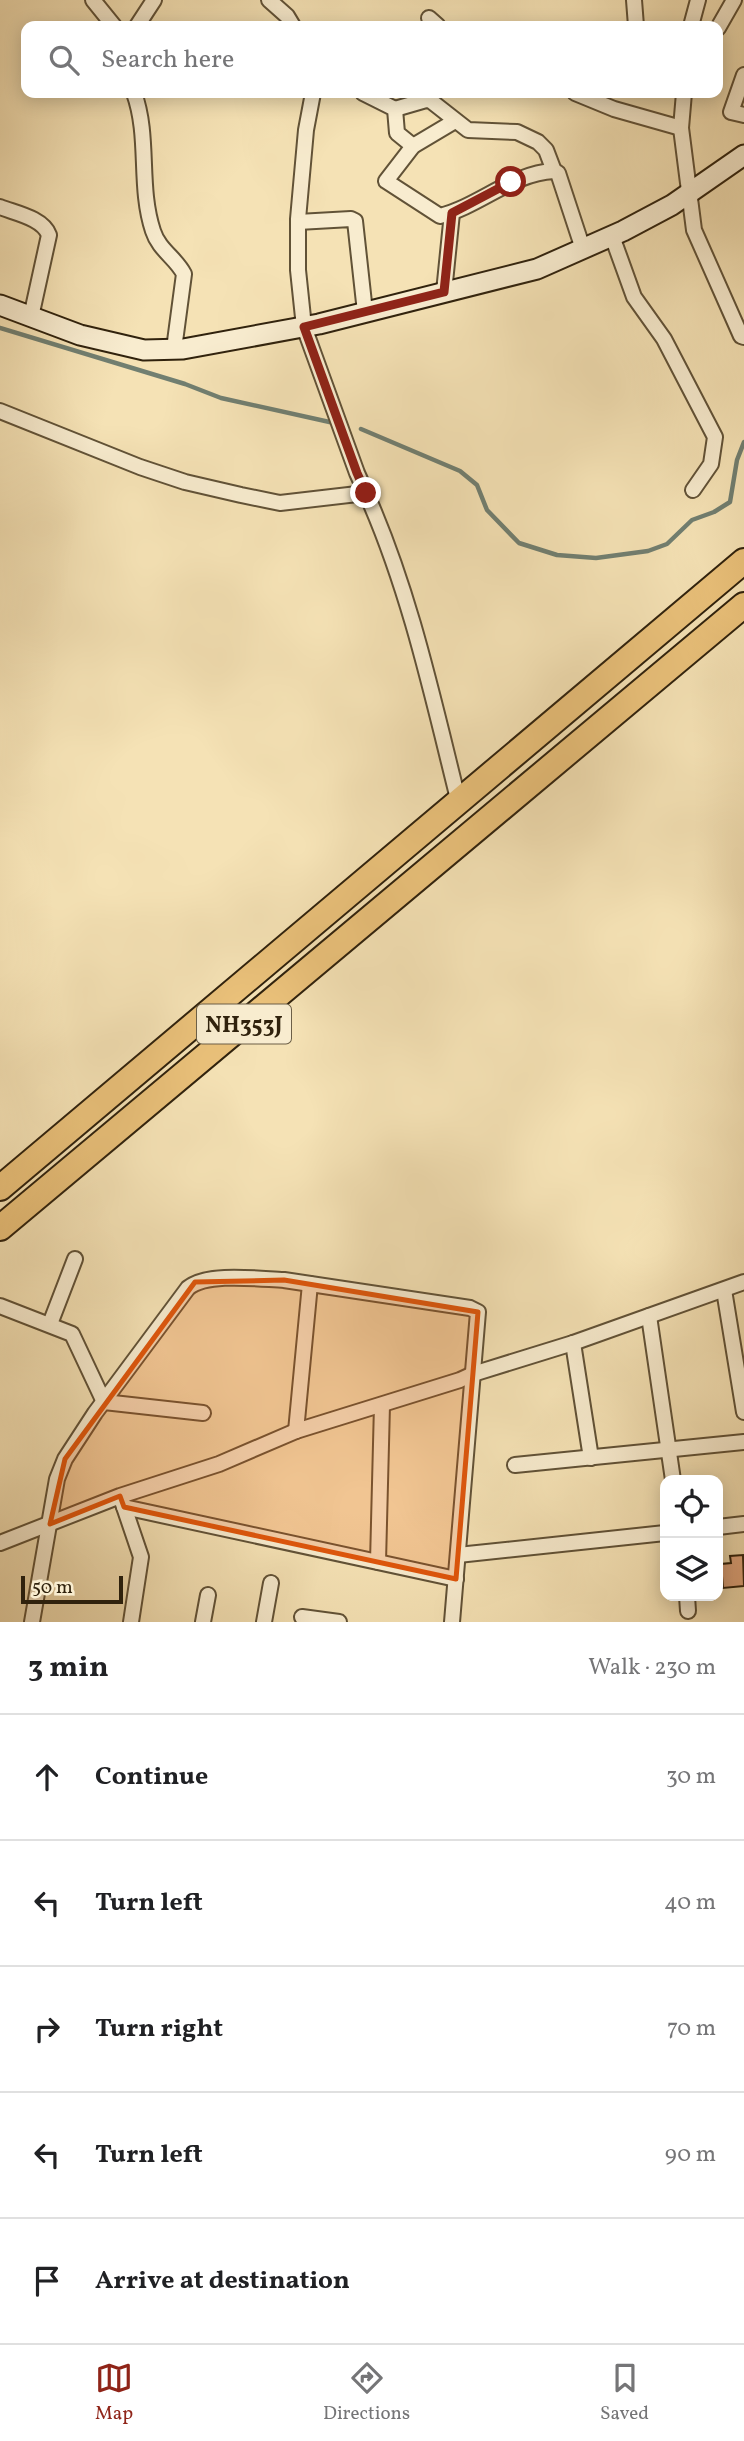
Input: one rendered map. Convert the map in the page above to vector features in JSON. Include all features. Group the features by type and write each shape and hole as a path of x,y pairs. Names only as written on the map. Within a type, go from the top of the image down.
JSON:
{"highway":[{"name":"NH353J","path":"0,1188 744,561"},
{"name":"NH353J","path":"0,1228 744,605"}],"street":[{"path":"93,0 110,21"},
{"path":"140,21 154,0"},
{"path":"269,0 290,21"},
{"path":"634,0 636,21"},
{"path":"692,21 698,0"},
{"path":"722,21 734,0"},
{"path":"744,75 730,112 744,116"},
{"path":"136,98 141,115 146,202 153,232 162,249 184,274 174,349"},
{"path":"312,98 306,130 298,222 298,270 304,327 357,473 386,536 463,799"},
{"path":"373,98 395,109 431,101 468,131 521,133 538,142 546,150 554,171 558,173 583,249"},
{"path":"684,98 681,128 694,230 741,336 744,337"},
{"path":"612,100 681,128"},
{"path":"395,109 397,133 414,146"},
{"path":"455,121 414,146 386,181 440,216 452,213 511,182 554,171"},
{"path":"0,305 80,335 144,350 174,349 304,327 537,269 612,236 690,195 744,155"},
{"path":"0,207 39,223 48,230 31,317"},
{"path":"444,292 452,213"},
{"path":"298,222 355,221 365,312"},
{"path":"612,236 634,297 664,339 715,437 711,464 693,490"},
{"path":"0,411 140,467 219,490 280,503 366,493"},
{"path":"50,1324 75,1259"},
{"path":"32,1622 60,1469 104,1402 188,1288 203,1279 257,1279 310,1284 474,1309 479,1316 452,1622"},
{"path":"0,1543 122,1502 296,1431 573,1343 744,1282"},
{"path":"296,1431 310,1284"},
{"path":"724,1290 744,1412"},
{"path":"0,1306 65,1330 76,1339 104,1402"},
{"path":"649,1316 672,1475"},
{"path":"573,1343 590,1458"},
{"path":"104,1402 203,1413"},
{"path":"378,1562 382,1405"},
{"path":"515,1465 744,1442"},
{"path":"122,1502 456,1579"},
{"path":"122,1502 141,1557 131,1622"},
{"path":"723,1526 744,1524"},
{"path":"458,1555 660,1534"},
{"path":"264,1622 271,1583"},
{"path":"203,1622 208,1595"},
{"path":"687,1601 688,1611"},
{"path":"302,1617 339,1622"}],"highlighted area":[{"path":"284,1280 478,1312 456,1579 124,1507 120,1496 50,1524 65,1459 195,1282"}],"building":[{"path":"743,1555 744,1586 723,1588 723,1564 731,1563 730,1556"}],"waterway":[{"path":"0,328 185,384 221,398 334,423"},
{"path":"361,429 460,471 477,485 487,510 519,543 557,555 596,558 648,551 667,544 692,520 714,512 730,502 737,460 744,442"}],"route":[{"path":"366,493 304,327 444,292 452,213 511,182"}]}
